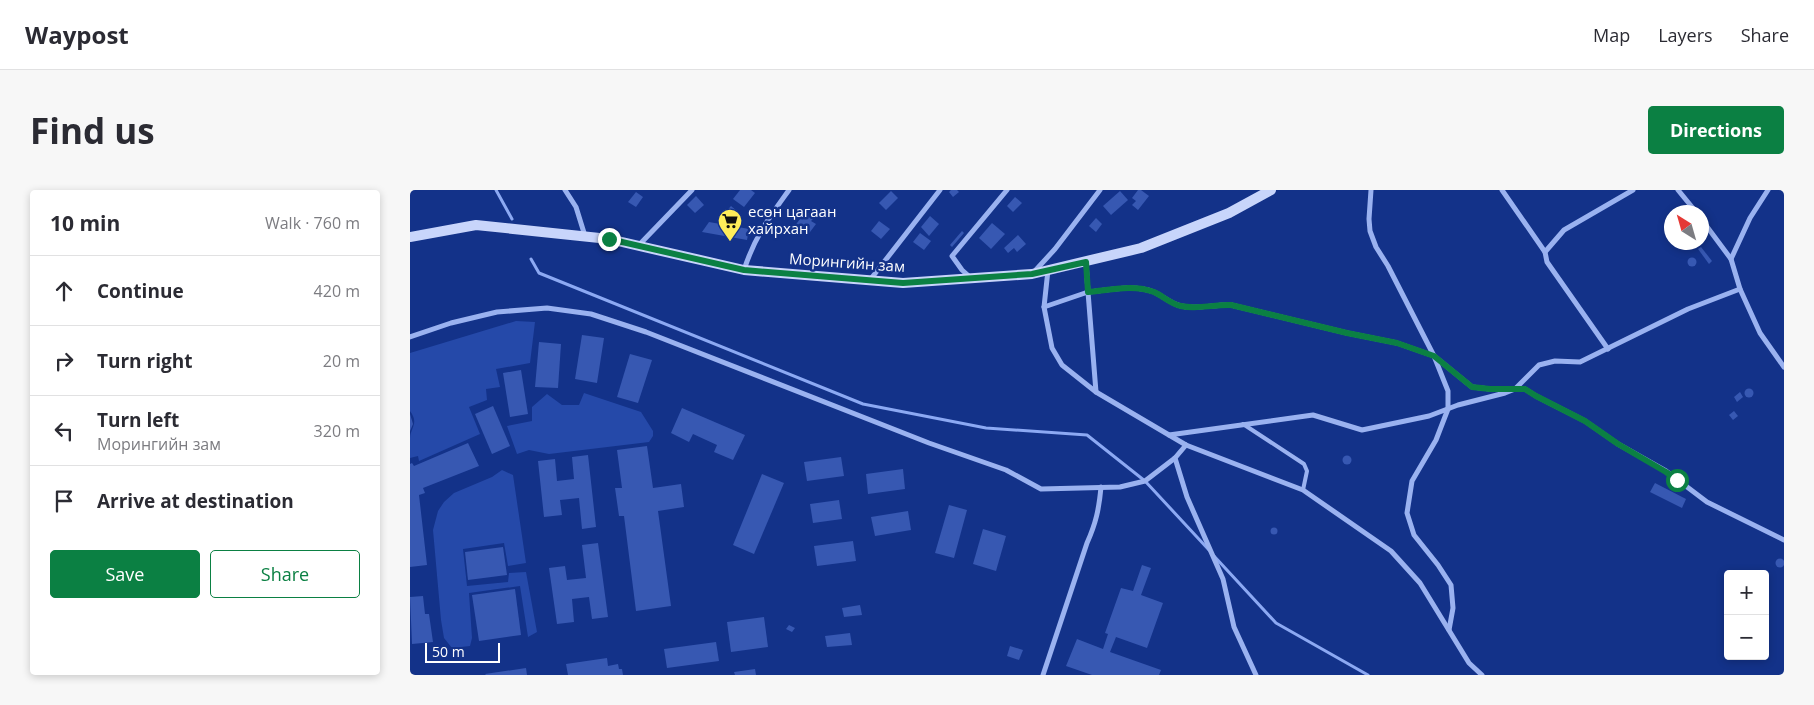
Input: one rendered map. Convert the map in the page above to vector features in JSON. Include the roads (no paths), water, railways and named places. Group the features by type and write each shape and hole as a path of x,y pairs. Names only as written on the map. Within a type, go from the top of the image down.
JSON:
{"main road":[{"name":"Морингийн зам","path":"410,237 476,225 609,239 744,270 903,283 1032,274 1142,248 1229,213 1271,190"}],"street":[{"path":"565,190 576,207 585,236"},
{"path":"639,246 692,190"},
{"path":"744,270 758,233 789,190"},
{"path":"869,280 940,190"},
{"path":"972,278 962,270 952,256 1007,190"},
{"path":"1032,274 1055,249 1100,190"},
{"path":"1371,190 1370,231 1376,247 1434,356 1448,391 1448,409 1436,440 1412,481 1407,513 1414,534 1451,585 1453,608 1448,630"},
{"path":"1502,190 1545,252 1547,262 1608,349"},
{"path":"1545,252 1564,230 1634,190"},
{"path":"1678,190 1690,205"},
{"path":"1731,259 1750,218 1768,190"},
{"path":"1709,229 1731,259 1740,289 1760,333 1784,367"},
{"path":"1086,262 1096,392"},
{"path":"1048,270 1044,307 1052,348 1062,365 1096,392 1186,446 1303,490 1391,551 1420,583 1468,663 1482,675"},
{"path":"1044,307 1088,292 1134,288 1153,292 1179,306 1231,305 1397,343 1434,356 1472,387 1525,389 1585,421 1618,444 1666,472 1707,502 1784,540"},
{"path":"1168,435 1313,415 1362,430 1428,416 1506,394 1516,389 1539,365 1555,361 1580,362 1688,309 1740,289"},
{"path":"410,337 451,323 497,312 547,308 591,314 646,332 930,443 1006,470 1041,489 1120,487 1145,481 1175,458 1186,446"},
{"path":"1175,458 1187,497 1223,579 1234,627 1256,675"},
{"path":"1043,675 1100,509 1101,488"}],"lane":[{"path":"1243,424 1304,464 1308,472 1303,490"}],"waterway":[{"path":"496,190 512,219"},
{"path":"531,259 539,273 863,404 986,428 1087,435 1145,481 1209,550"},
{"path":"1214,556 1276,623 1368,675"}],"place":[{"name":"есөн цагаан хайрхан","path":"730,242"}]}
